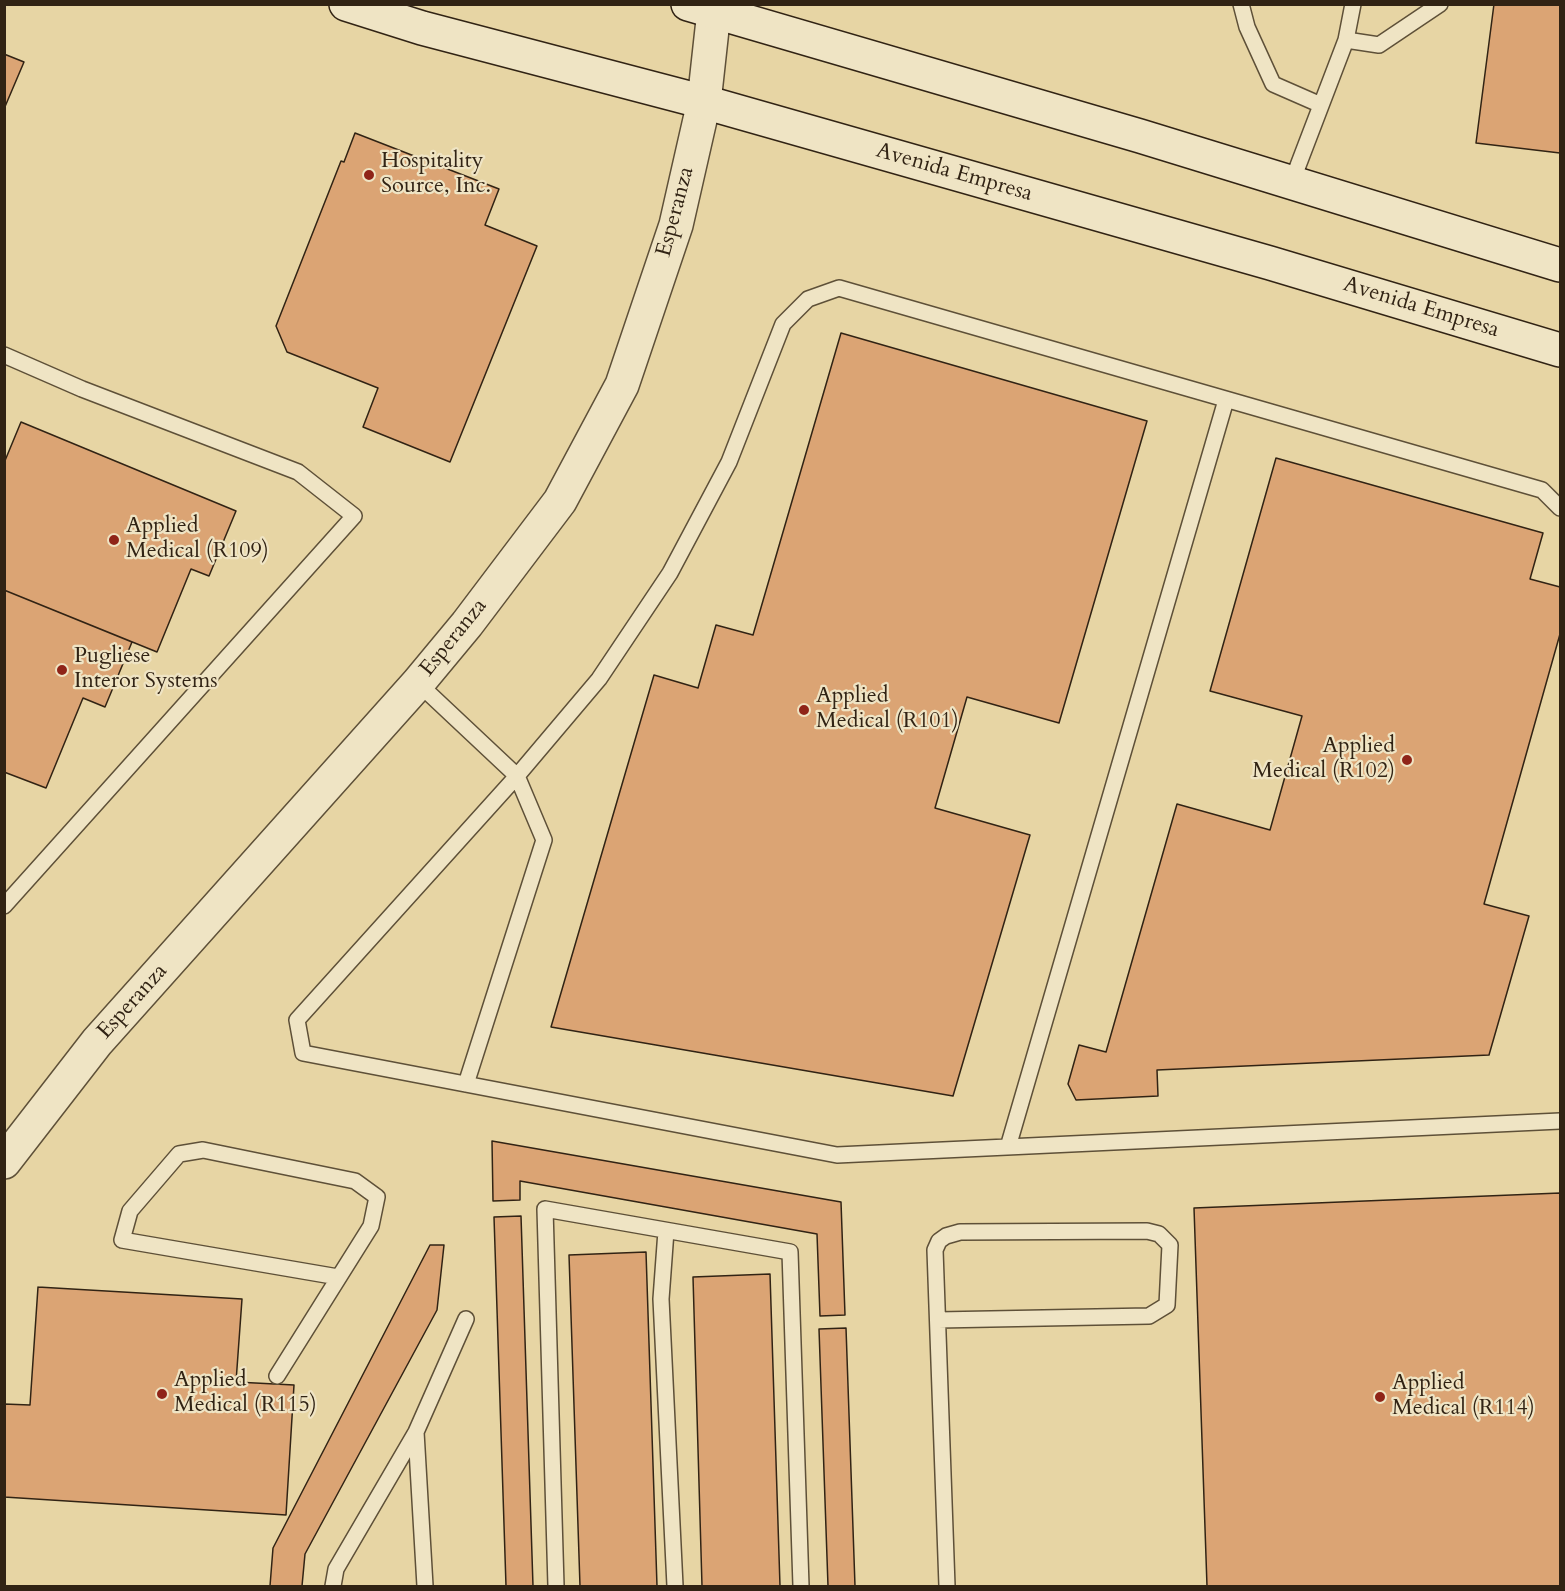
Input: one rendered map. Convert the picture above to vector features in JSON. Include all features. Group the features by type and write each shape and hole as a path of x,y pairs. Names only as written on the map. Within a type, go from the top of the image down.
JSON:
{"main road":[{"name":"Avenida Empresa","path":"346,4 422,28 704,102 1270,263 1560,350"},
{"name":"Esperanza","path":"4,1162 97,1042 467,624 560,501 622,385 676,225 704,102 706,7"},
{"path":"706,7 1560,265"}],"lane":[{"path":"1241,4 1247,27 1273,84 1321,105"},
{"path":"1291,184 1346,40 1353,4"},
{"path":"1346,40 1379,45 1440,4"},
{"path":"1560,508 1542,490 839,288 808,299 783,324 729,462 670,573 599,679 517,776 297,1020 303,1053 837,1155 1560,1121"},
{"path":"4,355 82,389 298,472 354,516 4,906"},
{"path":"1008,1147 1226,400"},
{"path":"418,682 517,776 544,840 466,1084"},
{"path":"277,1376 371,1226 377,1197 355,1181 203,1150 179,1154 130,1211 122,1240 338,1277"},
{"path":"556,1587 545,1209 790,1252 801,1587"},
{"path":"666,1231 661,1299 675,1587"},
{"path":"938,1320 1149,1316 1167,1305 1170,1245 1159,1234 1147,1231 960,1232 946,1236 935,1250 947,1587"},
{"path":"333,1587 336,1569 416,1432 466,1319"},
{"path":"416,1432 425,1587"}],"building":[{"path":"1494,4 1560,4 1560,153 1476,143"},
{"path":"4,54 24,62 4,109"},
{"path":"355,133 499,189 485,225 537,246 450,462 363,427 378,388 287,352 276,326 341,161 344,162"},
{"name":"Applied Medical (R101)","path":"841,333 1147,421 1059,723 967,697 935,808 1030,835 953,1096 551,1027 654,675 698,688 716,625 753,635"},
{"name":"Applied Medical (R109)","path":"21,422 236,511 209,576 191,569 157,652 4,590 4,463"},
{"name":"Applied Medical (R102)","path":"1276,458 1543,533 1530,579 1560,587 1560,634 1484,904 1529,916 1489,1055 1157,1070 1158,1096 1076,1100 1068,1084 1079,1045 1106,1052 1177,804 1270,830 1302,716 1210,691"},
{"name":"Pugliese Interor Systems","path":"4,590 132,642 105,707 83,698 46,788 4,772"},
{"path":"492,1141 841,1202 845,1315 820,1316 817,1234 520,1181 520,1200 493,1201"},
{"name":"Applied Medical (R114)","path":"1560,1193 1560,1586 1207,1586 1194,1208"},
{"path":"521,1216 533,1586 506,1586 494,1217"},
{"path":"430,1245 444,1245 437,1310 305,1554 302,1586 270,1586 273,1548"},
{"path":"646,1252 657,1586 580,1586 569,1255"},
{"path":"770,1274 780,1586 702,1586 693,1277"},
{"name":"Applied Medical (R115)","path":"38,1287 242,1299 236,1382 294,1385 286,1515 4,1497 4,1404 30,1405"},
{"path":"846,1328 855,1586 828,1586 819,1329"}],"place":[{"name":"Hospitality Source, Inc.","path":"369,175"},
{"name":"Applied Medical (R109)","path":"114,540"},
{"name":"Pugliese Interor Systems","path":"62,670"},
{"name":"Applied Medical (R101)","path":"804,710"},
{"name":"Applied Medical (R102)","path":"1407,760"},
{"name":"Applied Medical (R115)","path":"162,1394"},
{"name":"Applied Medical (R114)","path":"1380,1397"}]}
